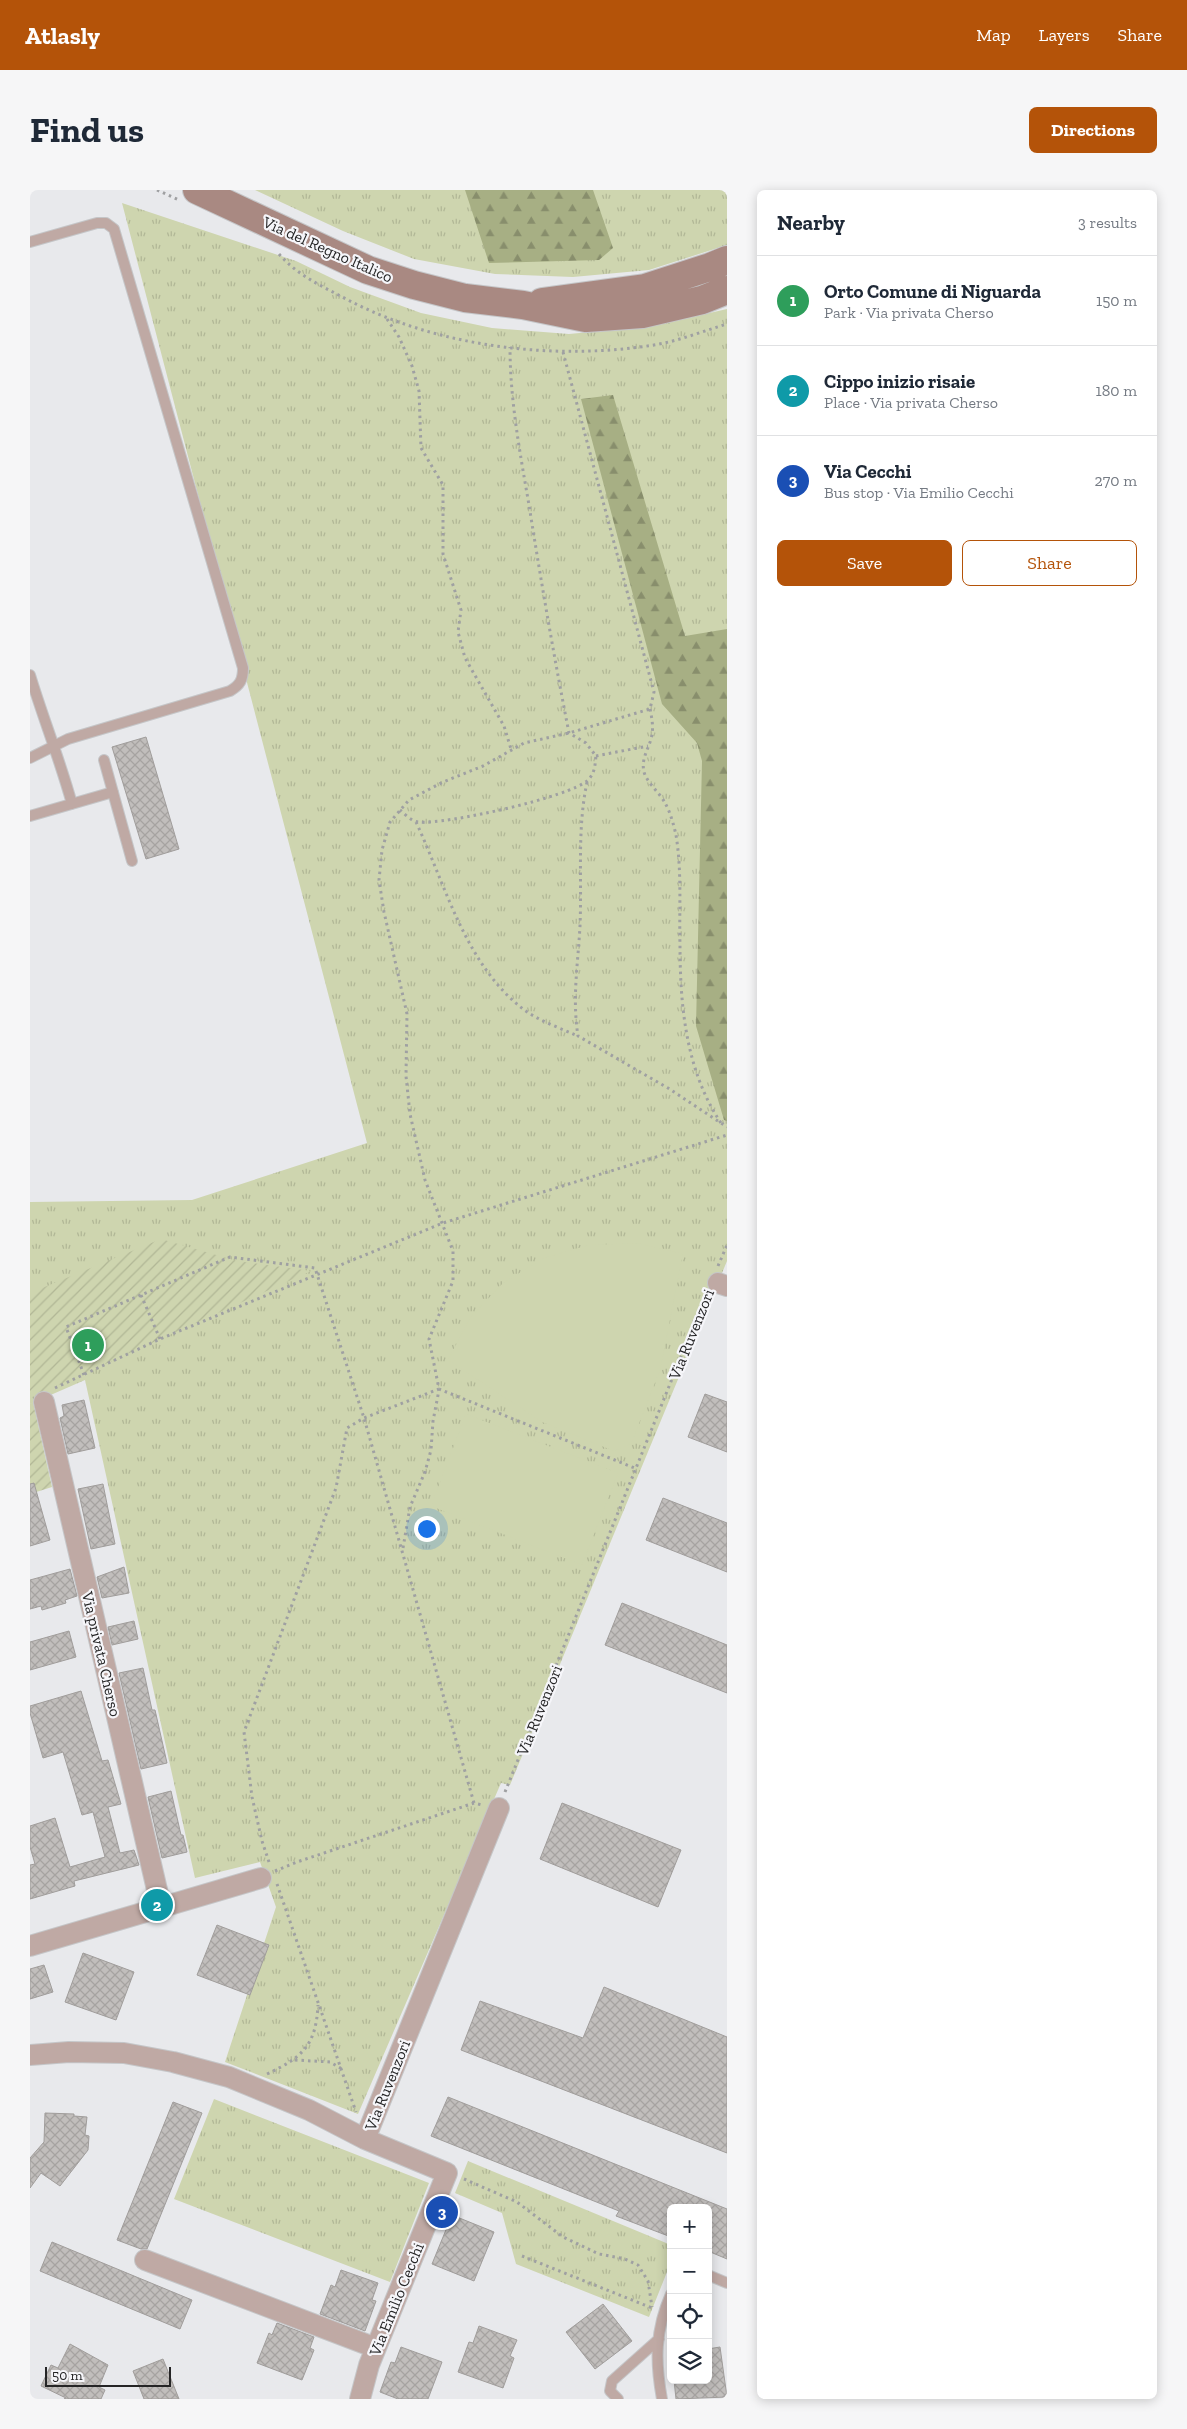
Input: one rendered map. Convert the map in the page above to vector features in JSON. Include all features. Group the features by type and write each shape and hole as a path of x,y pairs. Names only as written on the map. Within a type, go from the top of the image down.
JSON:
{"street":[{"name":"Via del Regno Italico","path":"197,190 389,278 444,294 523,305 586,318 642,314 702,300 727,290"},
{"name":"Via del Regno Italico","path":"523,305 645,288 710,268 727,260"},
{"name":"Via privata Cherso","path":"47,1396 161,1907"},
{"name":"Via Ruvenzori","path":"365,2139 499,1808"},
{"path":"30,1946 270,1877"},
{"path":"30,2055 69,2052 124,2053 173,2062 230,2077 309,2110 365,2139 447,2172"},
{"name":"Via Emilio Cecchi","path":"360,2399 376,2348 447,2172"},
{"path":"145,2260 376,2348"}],"lane":[{"path":"30,242 97,223 106,223 114,229 243,668 243,678 238,686 230,691 54,745 39,755 30,758"},
{"path":"30,674 46,730 54,745 72,804"},
{"path":"104,760 132,861"},
{"path":"30,816 113,792"},
{"path":"712,2277 727,2283"},
{"path":"662,2399 656,2367 663,2312 667,2303"},
{"path":"618,2399 610,2391 612,2381 659,2339"}],"path":[{"path":"276,250 289,266 316,284 386,318 426,332 510,347 563,352 654,345 727,324"},
{"path":"386,318 399,337 412,366 419,391 421,448 443,485 442,554 461,610 458,632 465,658 504,726 511,749"},
{"path":"510,347 510,373 524,476 545,607 569,733 586,743 596,756 595,770 588,781 581,811 579,844 580,925 574,1009 578,1036"},
{"path":"563,352 654,692 650,709 653,725 644,754 644,772 666,804 676,834 679,871 682,1002 687,1035 696,1074 707,1102 721,1123"},
{"path":"403,1550 410,1507 426,1472 431,1450 432,1421 439,1389 429,1339 453,1281 453,1251 425,1180 410,1114 406,1076 407,1014 384,912 379,880 382,850 390,822 409,800 443,782 483,766 511,749 543,738 569,733 650,709"},
{"path":"596,756 648,746"},
{"path":"416,822 438,823 465,819 521,804 588,781"},
{"path":"400,810 416,822 462,929 499,988 525,1010 578,1036 668,1088 727,1127"},
{"path":"47,1396 84,1375 160,1339 442,1223 727,1135"},
{"name":"Via Ruvenzori","path":"499,1808 637,1469 718,1282 727,1245"},
{"path":"84,1375 66,1327 230,1257 315,1268 364,1418 474,1803"},
{"path":"141,1295 160,1339"},
{"path":"365,2139 318,2001 270,1877 252,1797 244,1732 336,1488 347,1428 364,1418 439,1389 637,1469"},
{"path":"297,1862 474,1803 499,1808"},
{"path":"246,2084 294,2060 307,2048 317,2026 318,2001"},
{"path":"294,2060 330,2062 342,2070"},
{"path":"447,2172 517,2202 563,2237 599,2254 625,2259 638,2265 648,2281 652,2309"},
{"path":"522,2256 663,2312"}],"green space":[{"path":"255,190 727,190 727,245 649,270 573,277 495,274 414,259 343,231"},
{"path":"465,190 593,190 613,248 599,260 489,263"},
{"path":"122,203 296,261 350,287 421,313 492,328 569,334 653,326 727,309 727,1261 510,1785 501,1783 358,2114 225,2062 276,1907 260,1862 195,1878 85,1380 30,1404 30,1202 192,1200 367,1143"},
{"path":"613,395 685,636 727,629 727,1121 724,1120 696,1026 702,761 697,743 662,704 581,399"},
{"path":"161,1239 237,1261 311,1271 30,1398 30,1293"},
{"path":"637,1243 683,1254 660,1370 631,1444 614,1451 542,1422 448,1360 470,1318 503,1283 544,1258 589,1245"},
{"path":"33,1402 52,1487 30,1494 30,1404"},
{"path":"466,1414 618,1473 582,1565 431,1506"},
{"path":"214,2099 429,2183 390,2282 174,2199"},
{"path":"468,2161 667,2243 667,2272 649,2317 516,2264 502,2213 455,2193"}],"building":[{"path":"146,737 179,849 146,859 112,747"},
{"path":"705,1394 727,1402 727,1452 688,1437"},
{"path":"84,1400 95,1448 68,1454 60,1418 64,1416 62,1405"},
{"path":"34,1483 50,1540 30,1546 30,1484"},
{"path":"103,1484 115,1544 91,1549 78,1489"},
{"path":"663,1498 727,1523 727,1572 646,1540"},
{"path":"124,1567 129,1593 102,1598 97,1577"},
{"path":"70,1569 77,1596 65,1600 66,1603 42,1610 41,1606 30,1609 30,1580"},
{"path":"622,1603 727,1645 727,1693 605,1645"},
{"path":"134,1621 138,1639 112,1645 108,1627"},
{"path":"69,1631 76,1657 30,1670 30,1642"},
{"path":"143,1668 152,1710 155,1710 167,1763 141,1769 119,1673"},
{"path":"81,1691 102,1761 108,1760 121,1804 108,1807 120,1853 134,1850 139,1865 74,1881 75,1886 30,1899 30,1865 35,1864 30,1847 30,1826 55,1818 70,1867 105,1857 93,1812 82,1815 63,1752 43,1758 30,1713 30,1706"},
{"path":"171,1791 187,1852 162,1858 148,1797"},
{"path":"562,1803 681,1850 658,1907 540,1859"},
{"path":"217,1925 269,1945 250,1995 197,1975"},
{"path":"83,1953 134,1972 116,2020 65,2002"},
{"path":"44,1965 53,1992 30,1999 30,1969"},
{"path":"604,1987 727,2037 727,2153 461,2050 480,2001 583,2038"},
{"path":"448,2097 727,2209 727,2259 712,2253 712,2204 667,2204 667,2235 616,2216 619,2211 431,2136"},
{"path":"173,2102 202,2113 147,2249 141,2249 117,2240"},
{"path":"45,2113 74,2114 74,2116 87,2117 85,2135 89,2136 88,2150 60,2186 41,2173 30,2188 30,2158 44,2142"},
{"path":"452,2215 494,2232 474,2281 432,2264"},
{"path":"52,2242 192,2300 180,2329 40,2271"},
{"path":"341,2270 378,2283 372,2300 376,2301 365,2331 320,2314 331,2285 335,2287"},
{"path":"603,2304 632,2341 595,2369 566,2332"},
{"path":"277,2323 314,2337 310,2348 314,2350 302,2380 257,2363 269,2333 272,2335"},
{"path":"479,2326 517,2340 510,2356 514,2358 503,2388 458,2372 469,2342 473,2343"},
{"path":"70,2344 108,2365 99,2387 105,2390 101,2399 64,2399 66,2398 41,2386 51,2365 58,2368"},
{"path":"401,2347 442,2362 428,2399 398,2399 380,2392 391,2362 395,2363"},
{"path":"720,2347 727,2397 676,2399 674,2384 712,2384 712,2348"},
{"path":"163,2359 179,2399 144,2399 133,2371"}],"place":[{"name":"Orto Comune di Niguarda","path":"88,1345"},
{"name":"Cippo inizio risaie","path":"157,1905"},
{"name":"Via Cecchi","path":"442,2212"}]}
